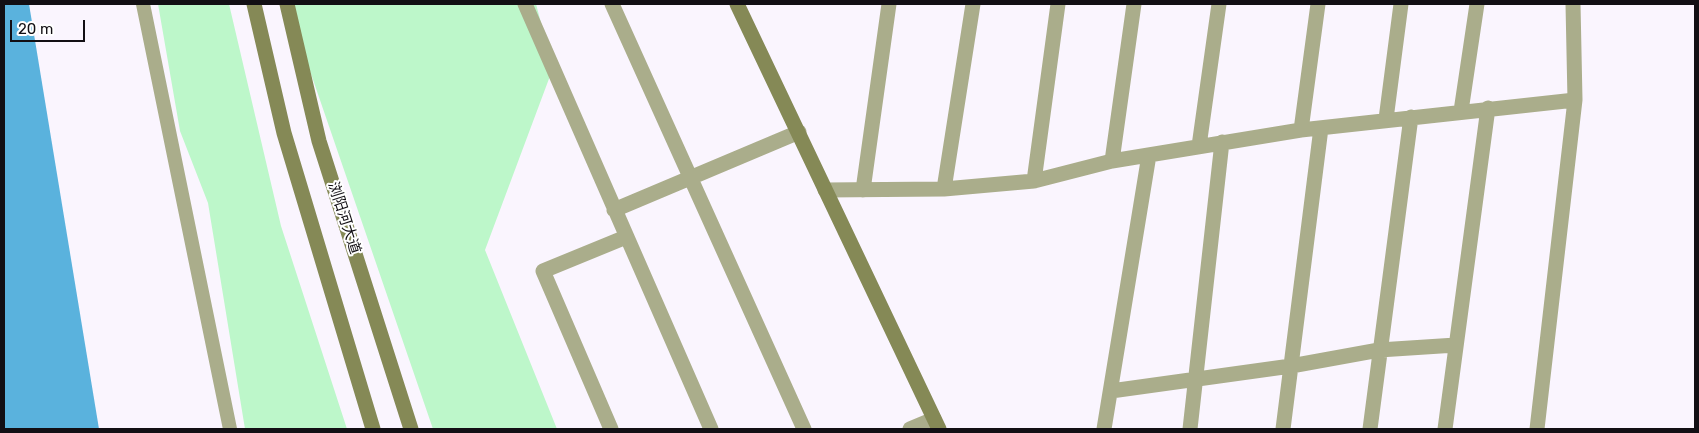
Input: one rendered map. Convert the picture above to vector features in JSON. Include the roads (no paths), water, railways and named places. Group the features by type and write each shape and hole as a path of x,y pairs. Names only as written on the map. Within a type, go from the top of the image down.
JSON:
{"main road":[{"path":"254,4 284,133 373,429"},
{"name":"浏阳河大道","path":"287,4 319,141 411,429"},
{"path":"737,4 937,424"}],"street":[{"path":"525,4 711,429"},
{"path":"612,4 804,429"},
{"path":"863,190 889,4"},
{"path":"944,189 973,4"},
{"path":"1034,181 1058,4"},
{"path":"1112,161 1134,4"},
{"path":"1199,146 1219,4"},
{"path":"1301,130 1318,4"},
{"path":"1386,119 1401,4"},
{"path":"1461,111 1477,4"},
{"path":"1537,429 1575,100 1573,4"},
{"path":"826,190 944,189 1034,181 1112,161 1301,130 1411,116 1575,100"},
{"path":"1445,429 1488,108"},
{"path":"1370,429 1411,116"},
{"path":"1283,429 1321,128"},
{"path":"614,210 798,132"},
{"path":"1190,429 1222,142"},
{"path":"1104,429 1149,155"},
{"path":"610,429 544,271 626,237"},
{"path":"1111,391 1291,366 1379,350 1456,345"},
{"path":"910,429 937,424"}],"lane":[{"path":"143,4 230,429"}],"water":[{"path":"4,4 29,4 99,429 4,429"}]}
